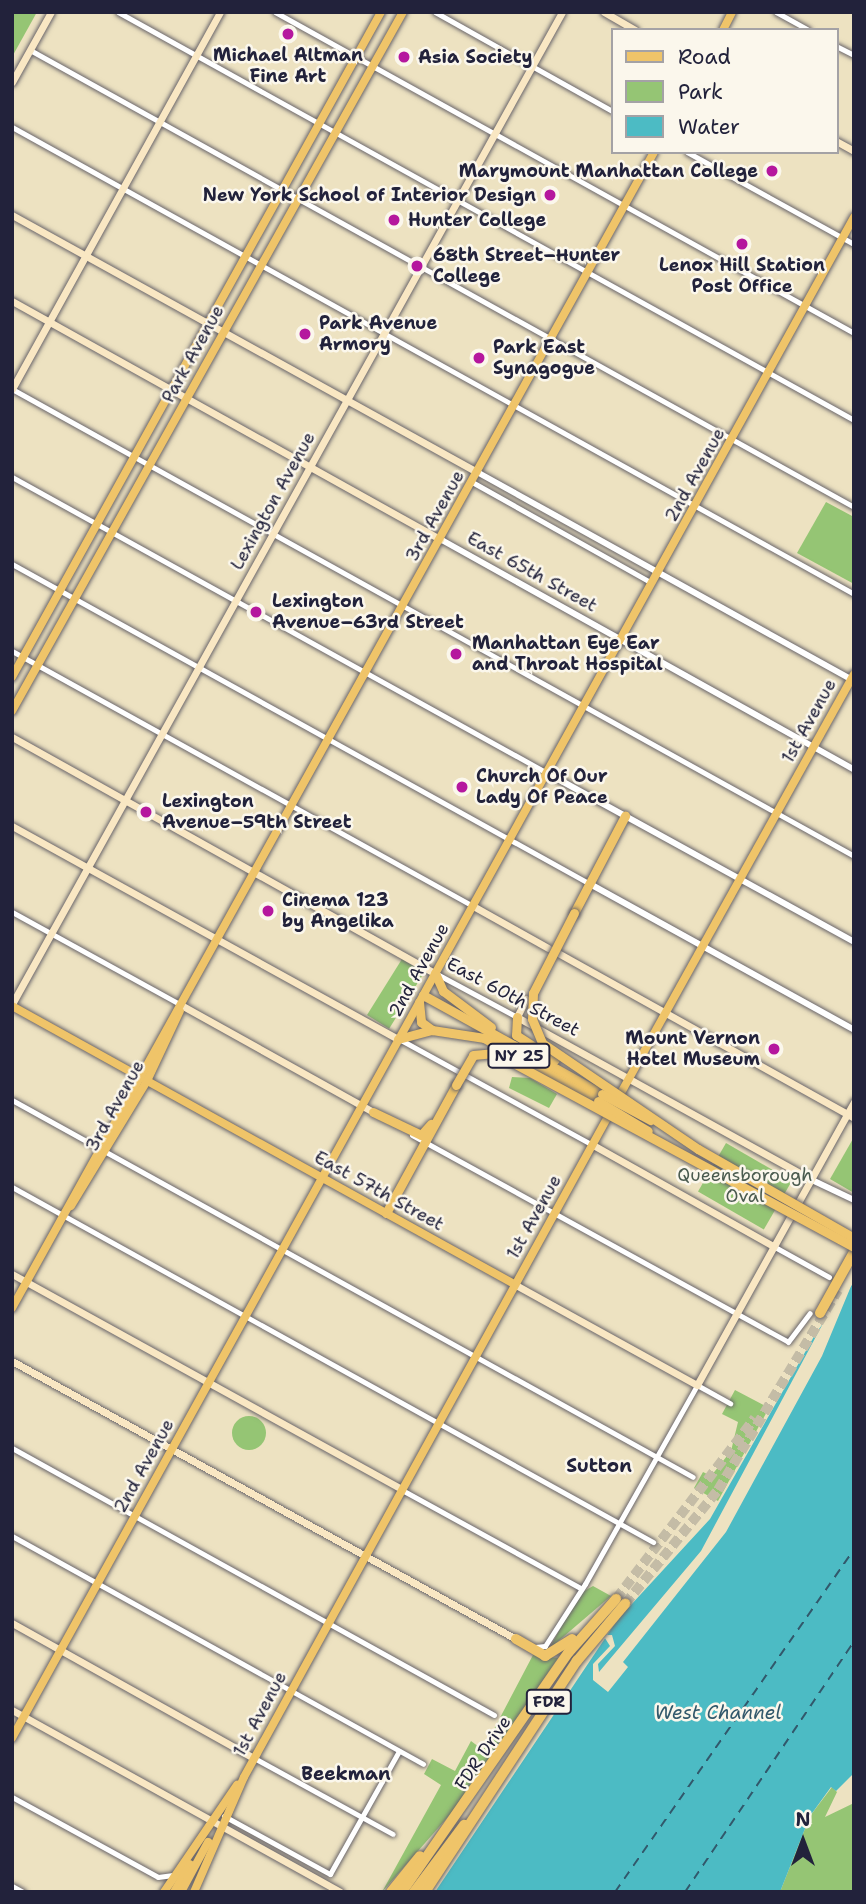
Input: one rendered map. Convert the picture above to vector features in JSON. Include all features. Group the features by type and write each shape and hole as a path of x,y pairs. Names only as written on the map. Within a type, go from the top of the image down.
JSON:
{"highway":[{"path":"625,816 533,993 532,1018 542,1043 698,1149 854,1236"},
{"name":"NY 25","path":"435,973 443,991 499,1036 602,1095 854,1250"},
{"path":"432,1030 421,1022 421,998 499,1036"},
{"path":"517,1017 514,1029 521,1041 602,1095 706,1150 854,1236"},
{"name":"NY 25","path":"398,1039 432,1030 494,1042 602,1095"},
{"path":"386,1213 427,1143 473,1055 495,1053 854,1250 815,1313"},
{"path":"373,1112 422,1135 447,1103"},
{"name":"FDR Drive","path":"402,1892 449,1829 589,1626 621,1602 584,1651 425,1892"},
{"path":"516,1639 548,1656 589,1626"},
{"path":"414,1892 481,1807"},
{"path":"391,1892 449,1829"}],"main road":[{"path":"12,82 51,12"},
{"path":"12,389 220,12"},
{"name":"Park Avenue","path":"12,677 381,12"},
{"name":"Park Avenue","path":"12,711 402,12"},
{"name":"Lexington Avenue","path":"12,1005 562,12"},
{"path":"604,12 632,28"},
{"path":"724,28 732,12"},
{"path":"838,142 854,151"},
{"name":"3rd Avenue","path":"12,1308 98,1147 147,1059 181,1005 653,154"},
{"path":"12,215 477,472"},
{"name":"2nd Avenue","path":"12,1738 321,1177 733,440 854,217"},
{"name":"East 65th Street","path":"12,300 440,540"},
{"name":"1st Avenue","path":"194,1892 216,1823 225,1816 290,1691 514,1284 853,678"},
{"name":"East 60th Street","path":"12,737 435,973"},
{"path":"12,826 398,1039"},
{"path":"473,906 548,947"},
{"path":"558,953 851,1116"},
{"path":"517,1017 526,999"},
{"name":"East 57th Street","path":"12,1005 696,1385"},
{"path":"181,1005 373,1112"},
{"name":"3rd Avenue","path":"64,1215 107,1152 148,1081 166,1047 181,1005"},
{"name":"East 60th Street","path":"517,1017 810,1179"},
{"path":"147,1059 166,1047"},
{"path":"696,1385 810,1179 851,1116 854,1102"},
{"path":"593,1145 774,1246"},
{"path":"12,1273 208,1384 402,1489"},
{"path":"12,1361 516,1639"},
{"path":"12,1623 254,1758"},
{"path":"12,1710 340,1892"},
{"name":"1st Avenue","path":"164,1892 216,1823 244,1777"},
{"path":"174,1892 216,1823"},
{"path":"181,1892 216,1823"}],"street":[{"path":"118,12 854,420"},
{"path":"275,12 854,333"},
{"path":"435,12 610,110"},
{"path":"776,12 804,28"},
{"path":"838,47 854,55"},
{"path":"30,50 854,507"},
{"path":"12,127 854,594"},
{"path":"691,154 854,244"},
{"path":"12,389 854,856"},
{"path":"477,472 853,678"},
{"path":"12,477 854,942"},
{"path":"472,482 653,583"},
{"path":"502,499 507,489"},
{"name":"East 65th Street","path":"440,540 854,769"},
{"path":"622,568 628,556"},
{"path":"12,564 854,1030"},
{"path":"12,650 473,906"},
{"path":"12,912 181,1005"},
{"name":"East 60th Street","path":"435,973 517,1017"},
{"path":"398,1039 593,1145"},
{"path":"12,1100 693,1477"},
{"path":"373,1112 792,1343 815,1313"},
{"name":"East 60th Street","path":"810,1179 854,1199"},
{"path":"12,1187 653,1542"},
{"path":"774,1246 829,1277"},
{"path":"516,1639 544,1647 620,1523 696,1385"},
{"name":"East 57th Street","path":"696,1385 730,1403"},
{"path":"12,1448 494,1715"},
{"path":"402,1489 580,1588"},
{"path":"12,1536 423,1764"},
{"path":"225,1816 330,1874 399,1751"},
{"path":"254,1758 393,1834"},
{"path":"12,1797 158,1877 175,1874"},
{"path":"12,1886 23,1892"}],"green space":[{"path":"12,12 37,12 12,57"},
{"path":"826,502 854,517 854,584 797,553"},
{"path":"402,959 424,973 389,1029 367,1015"},
{"path":"512,1077 530,1078 557,1094 549,1108 509,1088"},
{"path":"854,1137 854,1193 830,1179"},
{"name":"Queensborough Oval","path":"726,1143 792,1181 764,1229 698,1191"},
{"path":"735,1390 769,1408 718,1501 694,1488 703,1472 711,1476 731,1451 738,1422 722,1414"},
{"path":"249,1416 261,1421 266,1433 261,1445 249,1450 237,1445 232,1433 237,1421"},
{"path":"593,1586 611,1596 549,1649 579,1594"},
{"path":"533,1655 558,1658 461,1802 382,1892 441,1785 424,1774 432,1759 455,1771 471,1741 483,1750"},
{"path":"832,1787 837,1792 825,1817 854,1803 854,1892 780,1892 810,1816"}],"water":[{"name":"West Channel","path":"854,1282 854,1773 836,1791 831,1787 810,1816 780,1892 435,1892 618,1619 710,1519 816,1333"}],"pier":[{"path":"854,1279 822,1356 726,1532 623,1662 628,1667 608,1692 593,1680 593,1664 610,1646 603,1635 612,1635 615,1646 598,1664 599,1672 701,1551 835,1301"}],"ferry route":[{"path":"615,1892 854,1549"},
{"path":"685,1892 854,1641"}],"tunnel":[{"path":"625,1604 718,1490 838,1290"},
{"path":"616,1599 755,1418"}],"place":[{"name":"Michael Altman Fine Art","path":"288,34"},
{"name":"Asia Society","path":"404,57"},
{"name":"Marymount Manhattan College","path":"772,171"},
{"name":"New York School of Interior Design","path":"550,195"},
{"name":"Hunter College","path":"394,220"},
{"name":"Lenox Hill Station Post Office","path":"742,244"},
{"name":"68th Street–Hunter College","path":"417,266"},
{"name":"Park Avenue Armory","path":"305,334"},
{"name":"Park East Synagogue","path":"479,358"},
{"name":"Lexington Avenue–63rd Street","path":"256,612"},
{"name":"Manhattan Eye Ear and Throat Hospital","path":"456,654"},
{"name":"Church Of Our Lady Of Peace","path":"462,787"},
{"name":"Lexington Avenue–59th Street","path":"146,812"},
{"name":"Cinema 123 by Angelika","path":"268,911"},
{"name":"Mount Vernon Hotel Museum","path":"774,1049"}],"district":[{"name":"Sutton","path":"599,1466"},
{"name":"Beekman","path":"346,1774"}]}
